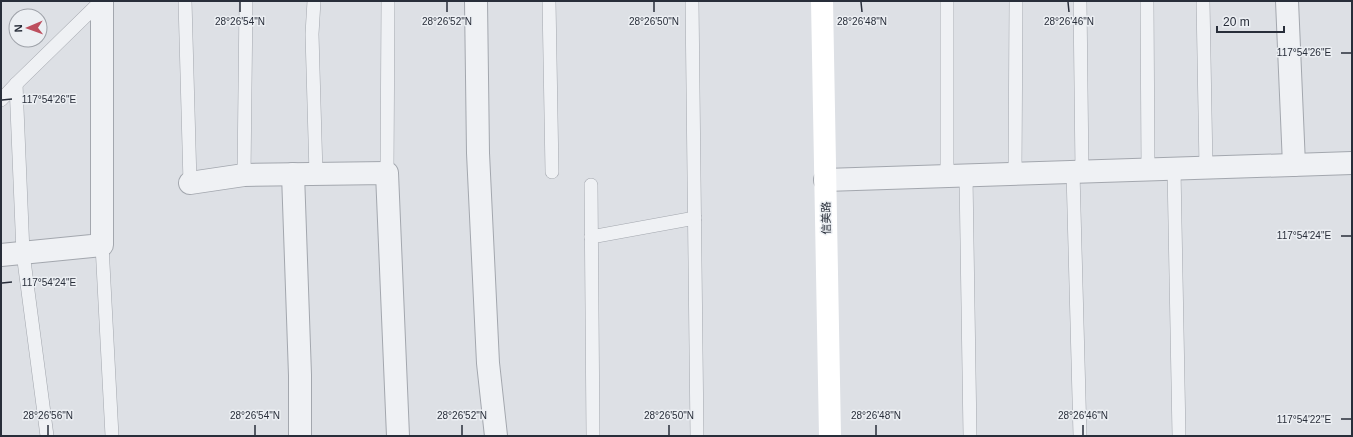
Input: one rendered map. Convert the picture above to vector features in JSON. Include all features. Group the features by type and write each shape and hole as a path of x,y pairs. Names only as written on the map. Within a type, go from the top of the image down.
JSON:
{"street":[{"path":"1,255 102,245 101,1"},
{"path":"476,1 479,169 488,363 496,436"},
{"name":"信美路","path":"822,1 830,436"},
{"path":"1287,1 1294,165"},
{"path":"825,180 1352,163"},
{"path":"190,182 244,175 387,173 398,436"},
{"path":"293,174 300,375 300,436"}],"lane":[{"path":"1,100 101,1"},
{"path":"184,1 190,182"},
{"path":"244,175 246,1"},
{"path":"314,1 312,34 316,174"},
{"path":"387,173 388,1"},
{"path":"549,1 552,172"},
{"path":"692,1 697,436"},
{"path":"947,1 970,436"},
{"path":"1015,174 1016,1"},
{"path":"1080,1 1077,172 1080,436"},
{"path":"1147,1 1148,170"},
{"path":"1203,1 1206,168"},
{"path":"16,84 23,253 47,436"},
{"path":"1174,169 1179,436"},
{"path":"591,185 592,436"},
{"path":"591,237 694,218"},
{"path":"102,245 112,436"}]}
